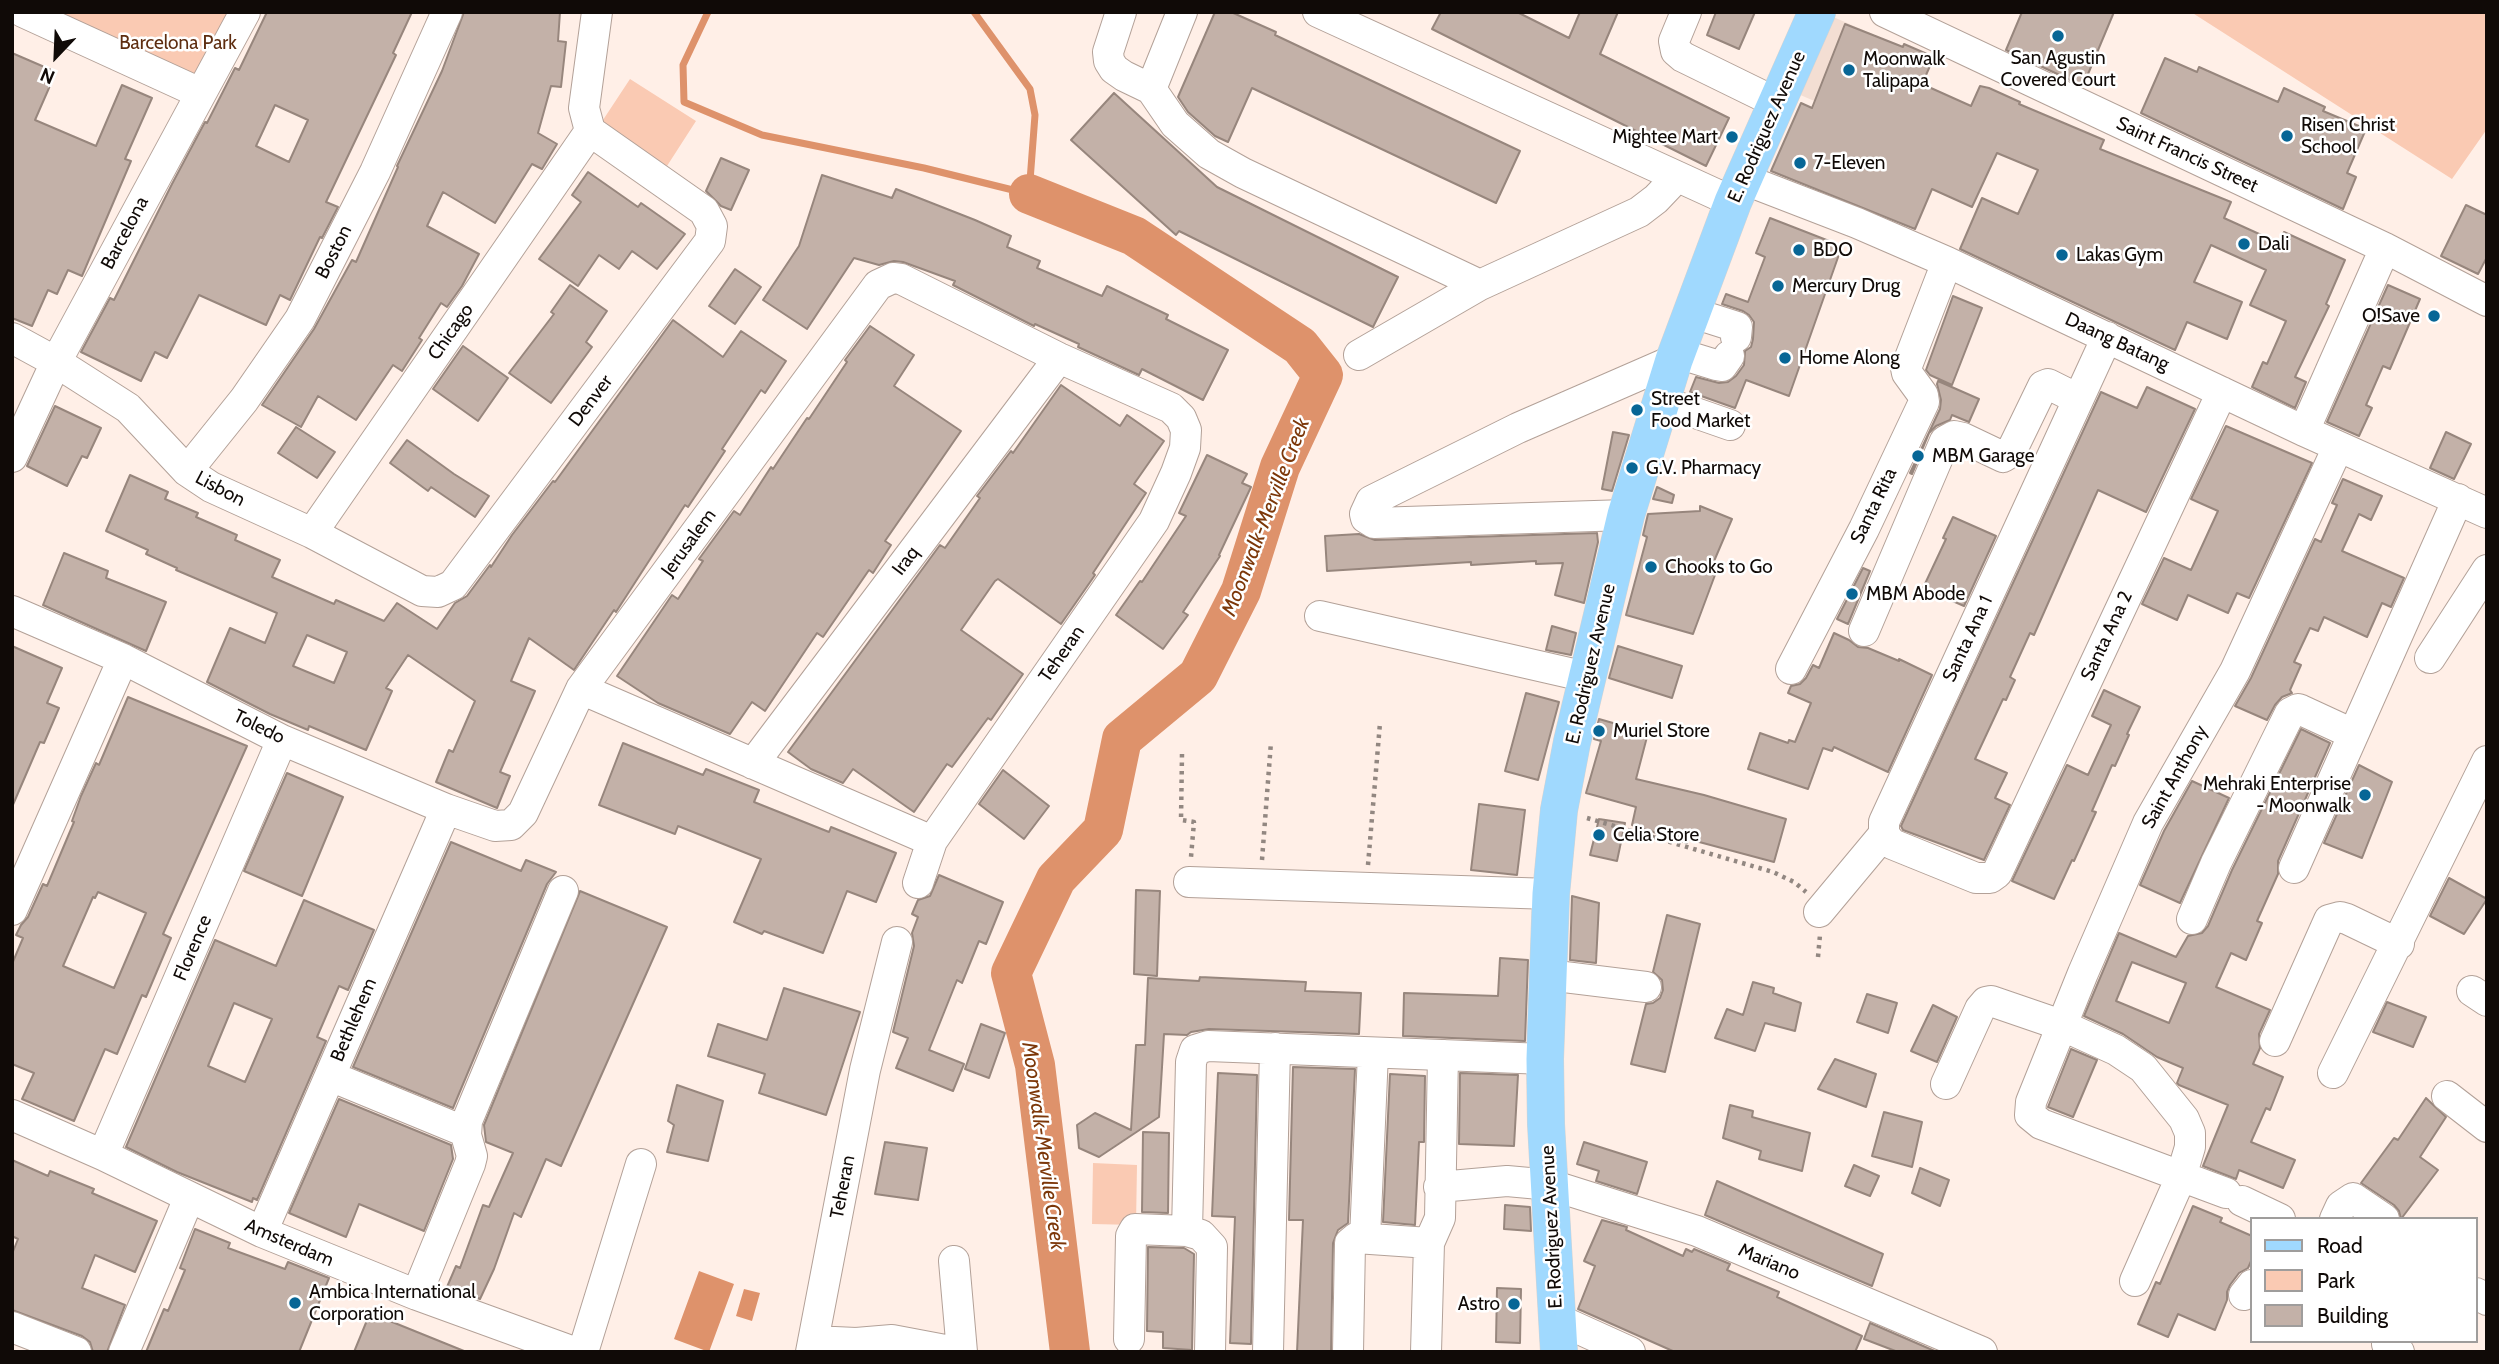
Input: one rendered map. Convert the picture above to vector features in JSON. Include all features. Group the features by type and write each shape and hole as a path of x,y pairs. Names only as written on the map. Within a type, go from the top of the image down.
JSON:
{"main road":[{"name":"E. Rodriguez Avenue","path":"1558,1335 1545,1059 1551,894 1559,810 1572,742 1626,515 1676,356 1738,191 1817,12"}],"street":[{"path":"23,12 200,93"},
{"name":"Barcelona","path":"12,457 56,362 245,12"},
{"name":"Boston","path":"187,471 244,400 300,319 376,172 447,12"},
{"path":"590,131 584,108 597,12"},
{"path":"1121,12 1108,52 1114,69 1151,89 1175,124 1209,154 1243,173 1480,285"},
{"path":"1151,89 1182,12"},
{"name":"Daang Batang","path":"1318,12 1676,178 1738,191 1857,223 1947,262 2338,447 2487,513"},
{"path":"1686,12 1677,26 1676,51 1683,57 1777,103"},
{"name":"Saint Francis Street","path":"1885,12 2385,248 2487,302"},
{"name":"Denver","path":"453,586 710,241 712,226 704,211 590,131"},
{"name":"Chicago","path":"312,533 590,131"},
{"path":"1359,355 1480,285 1639,212 1656,200 1676,178"},
{"path":"2304,431 2385,248"},
{"name":"Santa Rita","path":"1791,669 1864,529 1924,402 1923,395 1906,368 1947,262"},
{"name":"Jerusalem","path":"511,825 523,813 581,689 878,285 893,278 910,282 1059,358"},
{"path":"1626,515 1374,523 1366,518 1365,511 1371,501 1518,428 1676,356 1722,366 1732,347 1737,327 1693,313"},
{"name":"Santa Ana 1","path":"1884,834 1884,822 2107,337"},
{"name":"Lisbon","path":"12,338 56,362 128,408 187,471 211,486 312,533 422,591 438,592 453,586"},
{"name":"Teheran","path":"918,883 932,841 1154,521 1185,448 1186,430 1181,418 1171,408 1059,358"},
{"name":"Iraq","path":"753,764 1059,358"},
{"path":"1864,631 1945,441 1954,436 1963,438 2003,457 2011,452 2043,386 2048,384 2078,399"},
{"name":"Santa Ana 2","path":"1884,834 1892,844 1976,878 1990,878 2002,866 2221,392"},
{"path":"1661,401 1730,425"},
{"name":"Saint Anthony","path":"2181,1177 2041,1124 2030,1115 2031,1102 2148,823 2235,671 2338,447"},
{"path":"2294,868 2458,499"},
{"path":"2430,658 2487,570"},
{"name":"Toledo","path":"12,611 123,659 282,740 446,809 495,826 511,825"},
{"path":"1320,616 1587,677"},
{"path":"12,911 123,659"},
{"path":"581,689 932,841"},
{"path":"2192,919 2289,715 2295,710 2301,710 2353,734"},
{"name":"Florence","path":"103,1155 282,740"},
{"path":"2333,1073 2487,761"},
{"name":"Bethlehem","path":"262,1232 446,809"},
{"path":"1819,912 1884,834"},
{"path":"1189,883 1551,894"},
{"path":"421,1284 470,1164 472,1148 466,1132 467,1121 563,891"},
{"path":"2275,1041 2329,920 2340,917 2347,919 2399,944"},
{"name":"Teheran","path":"812,1346 865,1070 897,942"},
{"path":"1548,975 1646,987"},
{"path":"1946,1084 1980,1009 1986,1002 1997,1002 2061,1026 2131,1059 2143,1068 2183,1119 2190,1133 2190,1147 2181,1177 2135,1281"},
{"path":"1187,1231 1191,1062 1195,1050 1208,1046 1545,1059"},
{"path":"1268,1352 1275,1048"},
{"path":"1365,1238 1373,1053"},
{"path":"1426,1352 1429,1243 1440,1218 1443,1055"},
{"path":"330,1076 466,1132"},
{"path":"2447,1096 2487,1127"},
{"name":"Amsterdam","path":"12,1115 103,1155 262,1232 416,1295 574,1352"},
{"path":"583,1352 641,1164"},
{"path":"2181,1177 2234,1197 2276,1217"},
{"name":"Mariano","path":"1439,1187 1507,1181 1551,1185 1698,1231 1982,1352"},
{"path":"124,1352 188,1198"},
{"path":"2337,1217 2341,1206 2353,1198 2381,1217"},
{"path":"1129,1339 1131,1236 1135,1229 1142,1228 1187,1231 1201,1235 1212,1247 1210,1352"},
{"path":"1348,1352 1350,1243 1356,1238 1365,1238 1429,1243"},
{"path":"812,1346 892,1340 953,1351 954,1261"},
{"path":"12,1327 76,1352"},
{"path":"1558,1335 1630,1352"}],"path":[{"path":"1366,887 1380,723"},
{"path":"1260,886 1271,742"},
{"path":"1182,754 1181,820 1194,822 1189,883"},
{"path":"1559,810 1784,876 1817,902 1820,933 1818,957"}],"shaded area":[{"name":"Moonwalk Talipapa","path":"1831,16 1900,46 1866,123 1798,94"},
{"path":"699,1271 734,1284 709,1352 674,1339"},
{"path":"744,1289 760,1293 752,1321 736,1316"}],"green space":[{"name":"Barcelona Park","path":"32,12 233,12 192,83"},
{"path":"2191,12 2487,12 2487,129 2452,179"},
{"path":"630,79 696,121 667,166 601,123"},
{"path":"1093,1163 1137,1165 1136,1225 1092,1224"}],"building":[{"path":"267,12 412,12 393,53 396,55 326,202 338,207 322,238 320,237 290,300 280,295 266,325 199,295 167,358 155,352 141,381 81,352 110,298 114,300 172,184 235,68 239,70","holes":["275,105 308,120 289,162 256,146"]},
{"path":"464,12 560,12 558,41 566,42 561,87 551,86 538,133 557,144 542,169 532,164 495,223 443,192 427,226 479,254 462,286 447,307 441,303 402,371 393,365 356,420 318,396 301,427 262,405 314,329 352,260 356,262 442,71"},
{"path":"1215,12 1231,12 1276,32 1275,35 1520,151 1496,203 1252,88 1228,142 1215,136 1188,112 1178,97"},
{"path":"1441,12 1517,12 1569,38 1580,12 1618,12 1600,54 1729,118 1706,166 1432,29"},
{"path":"1716,12 1755,12 1739,49 1707,35"},
{"name":"San Agustin Covered Court","path":"2022,12 2114,12 2083,86 2006,50"},
{"path":"1845,24 1934,57 1922,84 1971,106 1980,86 1989,88 2020,102 2019,104 2104,140 2100,149 2231,202 2224,218 2279,243 2284,232 2345,260 2326,304 2329,306 2295,377 2306,382 2295,408 2252,387 2263,362 2267,364 2286,321 2250,305 2266,270 2211,245 2194,282 2242,302 2227,339 2187,322 2175,350 1960,249 1982,198 2018,214 2038,170 1997,153 1972,207 1932,189 1915,229 1771,171 1801,103 1812,108"},
{"path":"12,53 56,72 35,120 96,146 122,85 152,98 125,159 131,161 82,276 68,270 57,294 48,290 32,326 12,318"},
{"path":"2165,58 2197,72 2199,67 2278,102 2284,88 2325,107 2323,111 2366,129 2347,173 2356,177 2343,209 2141,113"},
{"path":"1114,93 1217,187 1398,277 1373,327 1179,231 1176,235 1071,140"},
{"path":"721,158 749,170 731,210 721,206 706,191"},
{"path":"588,172 638,207 641,203 685,234 657,269 632,251 619,269 599,255 578,286 539,259 581,202 572,195"},
{"path":"822,175 892,198 896,189 975,220 1011,236 1007,247 1040,261 1037,268 1102,296 1107,286 1168,315 1166,319 1228,350 1203,400 1142,369 1139,375 1078,347 1079,344 1035,324 1034,326 953,285 955,281 903,262 894,261 879,265 854,258 807,329 763,300 799,246"},
{"path":"2466,205 2487,215 2487,257 2478,274 2441,256"},
{"path":"1770,218 1842,246 1789,396 1746,380 1735,408 1690,392 1696,377 1719,383 1728,382 1744,365 1745,351 1751,347 1753,339 1754,322 1743,311 1722,304 1726,294 1748,302 1765,257 1756,253"},
{"path":"735,269 761,287 735,324 709,306"},
{"path":"570,285 607,311 586,342 592,347 551,403 509,373 554,314 551,312"},
{"path":"2388,285 2420,299 2390,369 2383,366 2366,405 2372,408 2359,436 2327,422"},
{"path":"1953,296 1982,308 1952,385 1930,375 1926,370"},
{"path":"673,320 723,357 741,331 786,361 765,393 761,390 688,507 685,505 616,612 614,610 574,670 529,638 511,681 535,691 500,772 510,776 497,808 436,782 449,750 453,752 475,701 408,655 386,688 392,691 366,750 309,726 308,730 270,714 207,682 230,628 265,643 277,613 176,570 177,568 146,554 148,550 106,531 130,475 168,492 165,499 198,513 196,517 237,535 235,540 280,560 272,577 334,604 336,600 384,621 397,603 437,629 455,603 467,596 490,565 491,567 512,535 553,481 555,482","holes":["307,635 347,652 334,683 293,666"]},
{"path":"870,326 914,355 894,386 961,431 885,541 891,545 873,573 869,570 823,637 817,633 765,711 752,702 730,734 658,703 617,676 672,595 678,599 703,561 699,559 734,511 740,515 771,467 773,469 807,418 809,419 847,362 845,360"},
{"path":"463,346 508,378 478,421 433,389"},
{"path":"1938,381 1979,399 1969,422 1952,415 1950,420 1936,426 1929,433 1912,474 1910,473 1940,409"},
{"path":"1061,385 1120,426 1127,415 1164,441 1134,484 1146,493 1093,573 1095,575 1061,624 998,579 995,581 961,630 1023,674 991,720 988,718 952,767 947,764 914,812 853,769 843,783 811,769 788,752 940,545 945,548 980,498 977,496 1011,451 1013,453"},
{"path":"2147,387 2195,409 2146,512 2098,490 2034,635 2030,633 2010,677 2015,680 2006,700 2003,699 1975,759 2007,773 1995,798 2010,805 1984,860 1903,830 1901,826 2101,392 2137,408"},
{"path":"55,406 101,428 87,458 82,456 67,486 27,466"},
{"path":"2226,426 2312,463 2249,598 2237,593 2228,613 2188,595 2177,620 2142,604 2164,558 2191,570 2218,511 2191,499"},
{"path":"296,427 335,452 317,478 278,453"},
{"path":"1613,432 1629,435 1612,491 1602,489"},
{"path":"2446,432 2471,444 2454,479 2430,468"},
{"path":"407,440 489,496 475,517 431,487 428,491 390,463"},
{"path":"1207,455 1247,474 1242,483 1251,487 1220,556 1183,612 1188,615 1163,649 1116,615 1140,581 1142,582 1186,516 1179,513"},
{"path":"2343,479 2382,496 2371,520 2359,514 2342,551 2404,578 2391,607 2382,603 2367,637 2324,617 2318,631 2310,628 2294,662 2301,665 2290,690 2292,693 2282,697 2267,720 2235,706 2251,678 2315,539 2321,542 2337,505 2332,503"},
{"path":"1657,487 1674,495 1672,503 1653,499"},
{"path":"1700,506 1732,519 1709,573 1715,575 1693,634 1626,615 1647,537 1643,535 1648,514 1700,511"},
{"path":"1953,517 1996,536 1964,606 1923,588 1946,539 1943,538"},
{"path":"1597,533 1598,542 1584,603 1555,595 1563,563 1536,564 1536,561 1471,565 1471,562 1327,571 1325,536 1359,534 1375,540"},
{"path":"64,553 108,571 106,578 166,602 146,651 43,605"},
{"path":"1863,568 1870,571 1848,624 1837,619"},
{"path":"1552,626 1576,633 1571,655 1546,650"},
{"path":"1834,633 1858,647 1899,659 1932,675 1888,772 1834,747 1832,751 1823,748 1808,789 1748,769 1760,733 1788,743 1789,740 1795,742 1811,703 1788,693 1791,686 1800,684 1806,678 1813,665 1819,668"},
{"path":"12,646 62,668 47,703 59,708 44,743 40,742 12,807"},
{"path":"1618,646 1682,666 1672,698 1609,678"},
{"path":"2104,690 2140,707 2092,811 2096,812 2054,899 2012,881 2067,765 2088,775 2111,725 2092,716"},
{"path":"1526,693 1559,702 1538,780 1505,771"},
{"path":"128,697 247,746 163,934 171,938 146,997 142,995 117,1054 105,1049 74,1121 22,1099 34,1073 12,1064 12,964 23,938 16,935 28,917 43,884 47,886 74,822 72,821 81,796 96,763 99,765","holes":["98,892 146,913 114,988 63,966 93,897 95,898"]},
{"path":"1599,719 1648,733 1636,779 1786,819 1774,862 1688,839 1687,843 1632,825 1636,807 1586,793 1601,741 1594,739"},
{"path":"2301,729 2330,743 2278,861 2278,874 2257,921 2262,923 2246,960 2231,953 2216,987 2270,1010 2259,1034 2260,1048 2253,1064 2283,1077 2270,1110 2266,1108 2251,1142 2295,1160 2283,1188 2239,1170 2236,1179 2203,1166 2228,1105 2179,1085 2177,1083 2183,1068 2157,1057 2123,1034 2084,1016 2119,933 2176,957 2188,936 2202,933 2208,926 2232,870","holes":["2132,962 2186,983 2169,1023 2116,1001"]},
{"path":"623,743 703,775 706,769 759,790 754,802 829,832 831,827 896,853 876,902 847,891 823,953 764,931 762,934 734,922 761,859 678,826 675,834 599,805"},
{"path":"2359,765 2392,782 2362,858 2324,843"},
{"path":"1003,770 1049,806 1024,839 979,804"},
{"path":"287,773 343,797 302,896 244,871"},
{"path":"2192,781 2229,798 2180,903 2140,885 2164,831"},
{"path":"1479,804 1525,810 1517,875 1471,870"},
{"path":"1599,819 1625,823 1617,861 1590,855"},
{"path":"451,842 521,871 526,860 556,872 547,884 453,1108 353,1067"},
{"path":"939,875 1003,902 986,944 979,941 962,983 957,980 929,1050 964,1064 953,1091 896,1068 908,1038 893,1032 914,946 912,933 918,917 912,914 918,900 930,896"},
{"path":"2449,878 2487,899 2464,934 2430,916"},
{"path":"1136,890 1160,891 1157,976 1134,974"},
{"path":"580,891 667,927 561,1166 546,1159 521,1217 514,1213 480,1299 447,1287 456,1266 460,1268 483,1205 489,1207 513,1153 486,1142 484,1125"},
{"path":"1572,896 1599,903 1596,963 1570,960"},
{"path":"304,900 374,930 348,990 339,986 317,1037 326,1041 257,1200 253,1198 252,1202 177,1172 126,1147 215,940 276,966","holes":["234,1003 272,1019 245,1082 208,1066"]},
{"path":"1667,915 1700,924 1665,1072 1631,1064 1646,1004 1660,998 1663,990 1662,980 1653,972"},
{"path":"1500,958 1528,960 1525,1041 1403,1036 1404,993 1498,996"},
{"path":"1200,977 1306,982 1305,991 1361,993 1359,1034 1209,1029 1187,1035 1164,1034 1159,1117 1099,1157 1079,1148 1077,1125 1095,1113 1131,1130 1136,1045 1145,1045 1148,978 1199,981"},
{"path":"1753,982 1774,988 1773,993 1801,1003 1795,1031 1765,1023 1755,1051 1715,1038 1727,1009 1743,1015"},
{"path":"784,988 860,1012 826,1115 759,1093 765,1074 708,1056 718,1024 767,1040"},
{"path":"1867,994 1897,1003 1888,1033 1857,1022"},
{"path":"2387,1002 2426,1017 2413,1047 2373,1032"},
{"path":"1933,1005 1957,1017 1937,1062 1911,1051"},
{"path":"981,1024 1005,1033 989,1078 965,1069"},
{"path":"2071,1049 2097,1060 2073,1117 2048,1107"},
{"path":"1835,1059 1876,1074 1866,1107 1818,1089"},
{"path":"1293,1067 1355,1069 1348,1223 1338,1230 1333,1243 1331,1352 1297,1352 1303,1220 1289,1220"},
{"path":"1218,1073 1257,1075 1251,1344 1230,1343 1235,1217 1212,1216"},
{"path":"1460,1073 1518,1075 1514,1146 1459,1144"},
{"path":"1390,1074 1425,1076 1424,1142 1419,1142 1415,1225 1383,1222"},
{"path":"677,1085 723,1101 708,1161 667,1152 674,1125 668,1121"},
{"path":"2426,1098 2446,1117 2420,1157 2438,1170 2403,1217 2394,1205 2361,1183 2394,1138 2398,1140"},
{"path":"339,1099 451,1145 453,1159 424,1231 359,1204 346,1237 289,1213"},
{"path":"1730,1105 1753,1111 1752,1117 1810,1133 1802,1171 1759,1159 1761,1151 1723,1138"},
{"path":"1884,1112 1922,1122 1912,1167 1872,1156"},
{"path":"1143,1132 1169,1133 1168,1213 1142,1212"},
{"path":"885,1142 927,1148 918,1200 875,1194"},
{"path":"1584,1142 1647,1162 1637,1194 1596,1181 1599,1171 1577,1164"},
{"path":"12,1160 48,1176 50,1171 94,1189 92,1193 157,1221 135,1272 95,1255 82,1288 125,1305 107,1352 93,1352 90,1342 82,1336 12,1310 12,1254 18,1239 12,1236"},
{"path":"1854,1165 1879,1176 1870,1196 1845,1186"},
{"path":"1920,1168 1949,1180 1940,1206 1912,1193"},
{"path":"1717,1181 1883,1254 1872,1286 1705,1215"},
{"path":"1505,1205 1530,1207 1531,1231 1504,1229"},
{"path":"2193,1206 2222,1218 2220,1222 2250,1235 2250,1264 2230,1285 2215,1330 2178,1314 2168,1337 2138,1324 2156,1282 2160,1284"},
{"path":"1602,1220 1627,1227 1626,1230 1683,1256 1686,1249 1692,1252 1694,1249 1730,1264 1727,1270 1779,1292 1777,1297 1862,1336 1855,1352 1675,1352 1578,1309 1595,1266 1584,1261"},
{"path":"195,1229 230,1243 228,1248 285,1269 288,1262 329,1278 299,1352 146,1352 164,1309 168,1311 185,1270 180,1268"},
{"path":"1148,1247 1184,1248 1194,1254 1192,1350 1163,1348 1163,1332 1147,1331"},
{"path":"1497,1288 1521,1289 1520,1343 1496,1342"},
{"path":"370,1313 464,1351 464,1352 354,1352"},
{"path":"1870,1323 1937,1352 1898,1352 1864,1339"}],"waterway":[{"name":"Moonwalk-Merville Creek","path":"708,12 683,65 684,102 762,135 924,168 1029,194 1035,115 1030,89 974,12"},
{"name":"Moonwalk-Merville Creek","path":"1029,194 1134,236 1300,346 1323,375 1280,467 1241,591 1198,676 1122,739 1103,830 1056,879 1011,973 1035,1065 1070,1352"}],"place":[{"name":"San Agustin Covered Court","path":"2058,36"},
{"name":"Moonwalk Talipapa","path":"1849,70"},
{"name":"Risen Christ School","path":"2287,136"},
{"name":"Mightee Mart","path":"1732,137"},
{"name":"7-Eleven","path":"1800,163"},
{"name":"Dali","path":"2244,244"},
{"name":"BDO","path":"1799,250"},
{"name":"Lakas Gym","path":"2062,255"},
{"name":"Mercury Drug","path":"1778,286"},
{"name":"O!Save","path":"2434,316"},
{"name":"Home Along","path":"1785,358"},
{"name":"Street Food Market","path":"1637,410"},
{"name":"MBM Garage","path":"1918,456"},
{"name":"G.V. Pharmacy","path":"1632,468"},
{"name":"Chooks to Go","path":"1651,567"},
{"name":"MBM Abode","path":"1852,594"},
{"name":"Muriel Store","path":"1599,731"},
{"name":"Mehraki Enterprise - Moonwalk","path":"2365,795"},
{"name":"Celia Store","path":"1599,835"},
{"name":"Ambica International Corporation","path":"295,1303"},
{"name":"Astro","path":"1514,1304"}]}
